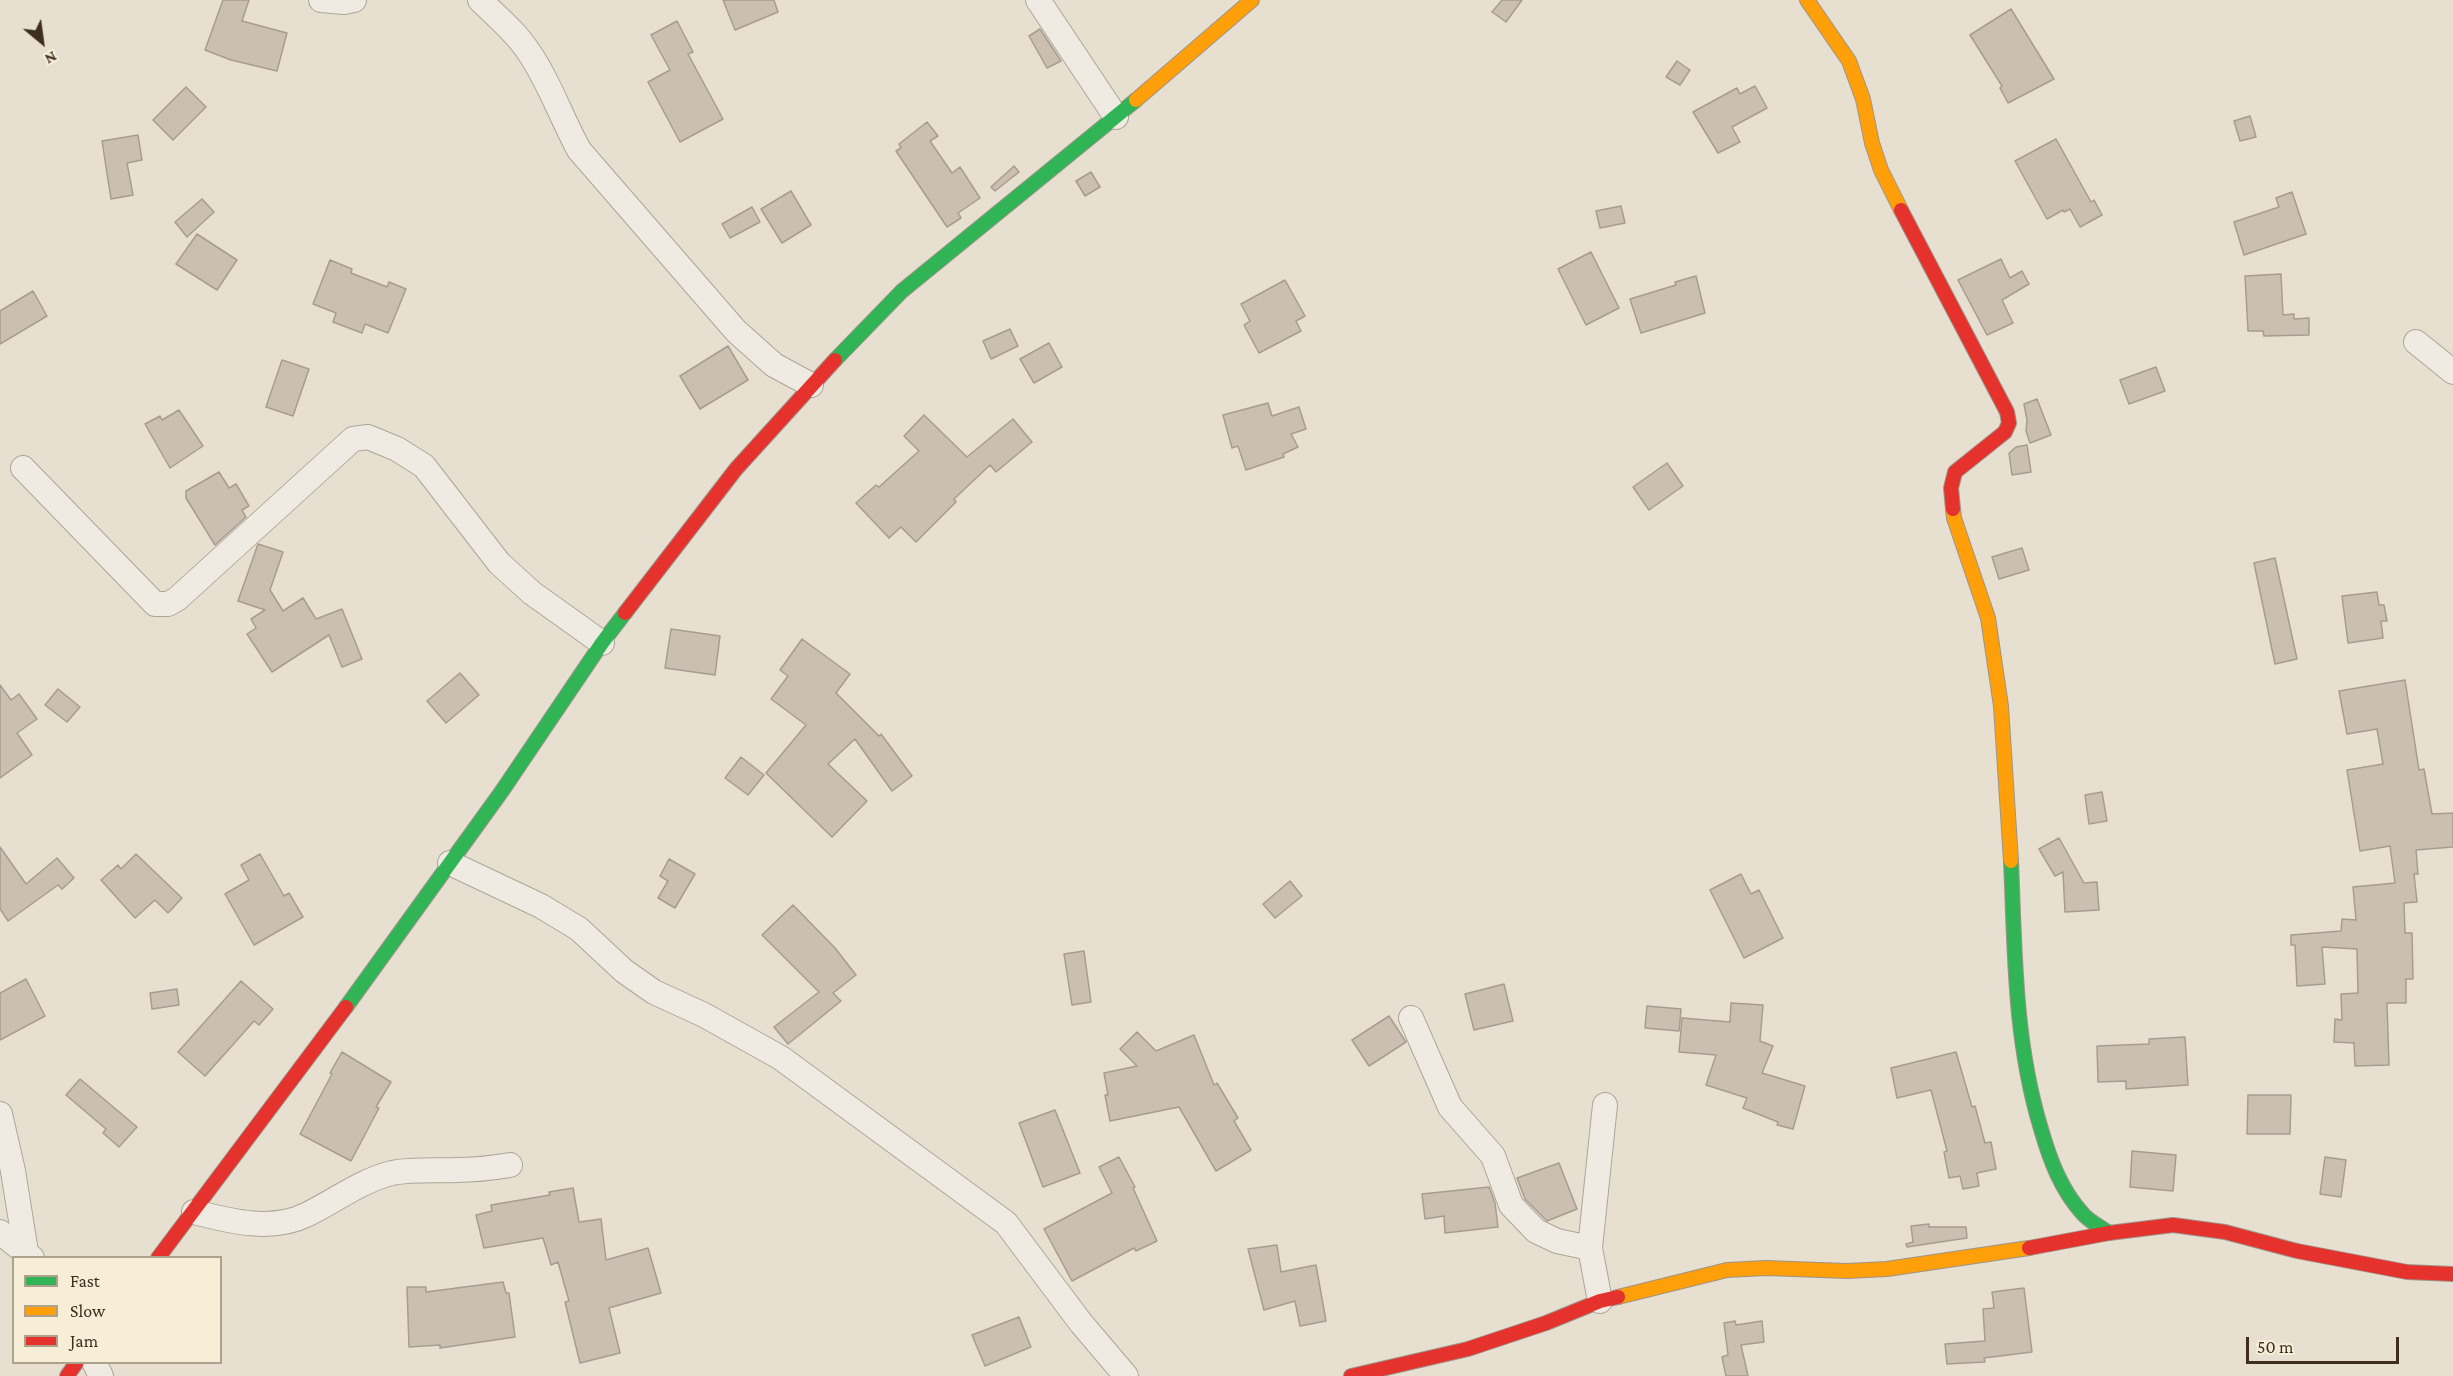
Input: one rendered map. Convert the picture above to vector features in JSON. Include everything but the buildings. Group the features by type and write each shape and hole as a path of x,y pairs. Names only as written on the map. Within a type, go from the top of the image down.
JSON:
{"street":[{"path":"321,0 344,2 354,0"},
{"path":"480,0 527,48 543,74 564,124 579,150 736,331 774,365 811,385"},
{"path":"1038,0 1116,117"},
{"path":"159,1256 194,1212 450,863 602,643 736,469 811,385 902,291 1116,117 1251,0"},
{"path":"1808,0 1849,61 1863,99 1872,143 1881,170 1925,259 2007,412 2009,423 2005,432 1955,472 1951,488 1954,518 1988,618 2001,706 2018,1020 2031,1096 2046,1147 2062,1186 2084,1216 2109,1233"},
{"path":"2416,342 2453,372"},
{"path":"23,468 155,604 168,604 177,599 353,440 368,437 397,449 424,466 499,563 532,593 602,643"},
{"path":"450,863 541,906 570,923 624,971 654,992 781,1058 1006,1223 1081,1323 1126,1376"},
{"path":"1411,1018 1450,1107 1493,1156 1511,1205 1536,1231 1557,1241 1590,1248"},
{"path":"1600,1301 1590,1248 1605,1105"},
{"path":"0,1114 29,1255"},
{"path":"194,1212 231,1221 271,1224 304,1216 358,1184 392,1173 423,1169 485,1169 510,1165"},
{"path":"1351,1376 1468,1349 1546,1323 1600,1301 1727,1269 1847,1271 1887,1269 2044,1246 2109,1233 2173,1225 2225,1232 2297,1251 2407,1272 2453,1274"},
{"path":"0,1232 29,1255"}],"traffic: fast":[{"path":"835,360 902,291 1136,100"},
{"path":"346,1007 502,791 602,643 625,613"},
{"path":"2011,861 2017,996 2025,1063 2032,1096 2048,1152 2062,1185 2083,1214 2109,1233"}],"traffic: slow":[{"path":"1136,100 1252,0"},
{"path":"1807,0 1849,61 1863,99 1872,143 1881,170 1901,210"},
{"path":"1953,509 1988,618 2001,706 2011,861"},
{"path":"1618,1297 1727,1270 1887,1269 2029,1248"}],"traffic: jam":[{"path":"1901,210 2007,412 2009,423 2005,432 1955,472 1951,488 1953,509"},
{"path":"625,613 736,469 835,360"},
{"path":"159,1256 346,1007"},
{"path":"2029,1248 2109,1233 2173,1225 2225,1232 2297,1251 2407,1272 2453,1274"},
{"path":"1351,1376 1468,1349 1546,1323 1600,1301 1618,1297"},
{"path":"67,1376 76,1364"}]}
